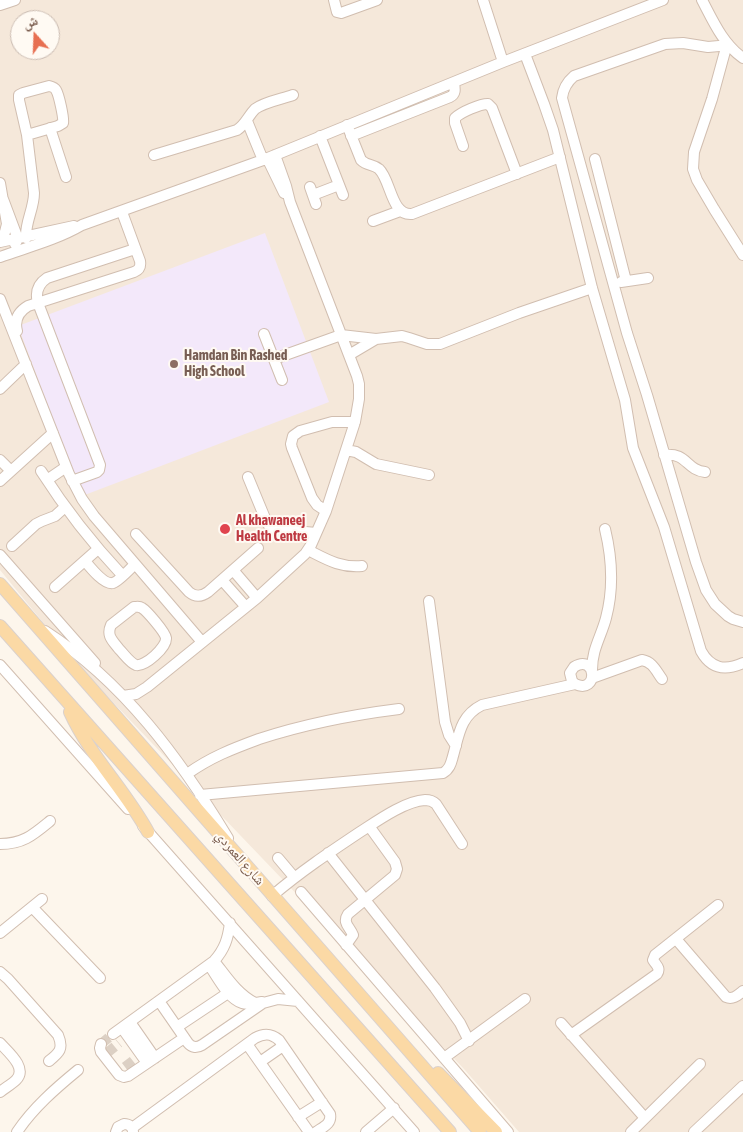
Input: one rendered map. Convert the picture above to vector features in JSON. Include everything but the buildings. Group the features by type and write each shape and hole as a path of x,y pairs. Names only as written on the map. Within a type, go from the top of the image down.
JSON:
{"main road":[{"name":"شارع العمردي","path":"0,584 480,1132"},
{"name":"شارع العمردي","path":"0,626 450,1132"},
{"path":"65,700 85,740 136,810 148,832"},
{"path":"413,1056 431,1067 496,1132"}],"street":[{"path":"0,5 16,0"},
{"path":"334,0 338,12 341,13 377,0"},
{"path":"483,0 503,62"},
{"path":"0,242 82,225 268,158 320,136 349,130 503,62 663,0"},
{"path":"702,0 728,44 743,58"},
{"path":"728,44 714,47 683,43 660,45 579,74 570,80 564,89 562,98 613,283 696,562 710,597 721,611 733,619 743,622"},
{"path":"728,44 692,163 696,180 743,255"},
{"path":"525,54 544,104 560,157 592,288 625,400 633,448 664,527 701,651 708,661 717,666 729,668 743,663"},
{"path":"0,250 14,246 22,238 34,203 27,135 18,100 19,96 23,93 49,86 54,88 57,92 64,120 61,125 27,135"},
{"path":"154,155 233,131 247,121 257,108 293,96"},
{"path":"463,146 455,118 458,114 488,104 492,108 517,174"},
{"path":"123,696 141,691 257,598 308,550 326,511 355,422 359,399 357,376 290,202 277,181 268,158 247,121"},
{"path":"50,128 66,177"},
{"path":"349,130 361,160 381,171 400,211 406,214 412,214 560,157"},
{"path":"320,136 343,195"},
{"path":"595,159 626,281"},
{"path":"0,183 7,228 0,242"},
{"path":"313,195 339,185"},
{"path":"2,199 22,238"},
{"path":"373,221 400,211"},
{"path":"21,352 16,319 24,308 136,271 141,264 134,244 124,231 120,212"},
{"path":"0,257 52,240 82,225"},
{"path":"72,481 97,472 100,468 100,462 38,303 37,291 40,284 47,278 134,244"},
{"path":"613,283 648,278"},
{"path":"274,359 341,335 376,339 402,336 427,344 440,344 511,316 592,288"},
{"path":"0,298 72,481 88,508 202,642"},
{"path":"264,334 282,380"},
{"path":"349,356 376,339"},
{"path":"0,389 26,364"},
{"path":"326,511 317,505 312,498 292,448 292,439 296,432 316,425 339,421 355,422"},
{"path":"0,481 53,433"},
{"path":"346,450 356,452 376,464 429,475"},
{"path":"664,454 682,457 694,469 705,472"},
{"path":"0,460 11,471"},
{"path":"66,467 44,476 65,508 122,575"},
{"path":"248,477 267,523 271,528 316,533"},
{"path":"12,546 36,524 55,516 65,508"},
{"path":"200,795 440,774 446,772 450,767 465,719 475,709 574,684 585,685 591,681 595,646 606,618 611,588 611,558 604,529"},
{"path":"136,534 188,592 192,595 200,596 205,595 258,548"},
{"path":"55,587 98,549"},
{"path":"308,550 339,565 362,566"},
{"path":"0,554 92,659 101,675"},
{"path":"84,561 108,583 115,582 135,564"},
{"path":"234,570 257,598"},
{"path":"222,580 246,607"},
{"path":"429,601 445,722 449,735 456,746"},
{"path":"131,608 142,608 165,636 164,645 154,656 143,665 136,665 110,638 111,626 131,608"},
{"path":"36,625 70,648 101,675 150,726 187,774 240,858"},
{"path":"574,684 570,673 595,646"},
{"path":"154,656 167,670"},
{"path":"592,674 642,660 652,664 662,679"},
{"path":"577,664 586,664 592,674"},
{"path":"1,667 414,1132"},
{"path":"187,774 202,763 230,750 285,731 326,720 399,709"},
{"path":"272,896 294,877 369,826 404,807 423,800 430,800 436,804 462,844"},
{"path":"0,844 10,844 26,839 50,821"},
{"path":"346,944 353,935 346,923 346,917 395,875 397,869 395,862 369,826"},
{"path":"328,853 444,1000 460,1023 469,1041"},
{"path":"278,858 294,877"},
{"path":"301,892 508,1132"},
{"path":"0,933 42,899"},
{"path":"571,1035 657,974 659,968 654,957 718,904"},
{"path":"32,908 100,978"},
{"path":"128,1037 116,1038 129,1025 161,1004 212,963 223,950 230,923"},
{"path":"676,939 726,997 734,998 743,991"},
{"path":"212,963 228,993 242,1003 278,999 298,1001"},
{"path":"212,963 238,991 255,1003"},
{"path":"0,972 58,1035 61,1042 60,1050 49,1061"},
{"path":"177,1027 228,993"},
{"path":"444,1058 525,999"},
{"path":"161,1004 190,1046 199,1047 268,1001"},
{"path":"561,1023 645,1118"},
{"path":"129,1025 128,1037 144,1059"},
{"path":"129,1025 144,1059"},
{"path":"116,1132 118,1126 124,1124 127,1124 133,1130 247,1044 260,1035 267,1034 279,1040 330,1114 328,1124 316,1132"},
{"path":"104,1051 121,1069 120,1076 126,1077 144,1059 184,1038"},
{"path":"0,1044 17,1062 20,1072 16,1081 0,1092"},
{"path":"247,1044 309,1132"},
{"path":"260,1062 283,1046"},
{"path":"631,1132 700,1064"},
{"path":"17,1132 51,1093 78,1070"},
{"path":"694,1132 743,1086"},
{"path":"298,1117 322,1102"},
{"path":"366,1132 394,1108"}],"shaded area":[{"path":"0,0 743,0 743,1132 519,1132 464,1069 82,670 0,570"},
{"name":"Hamdan Bin Rashed High School","path":"265,233 329,402 82,496 18,326"}],"tunnel":[{"path":"101,1044 113,1034"},
{"path":"107,1053 119,1043"},
{"path":"125,1067 134,1060"}],"place":[{"name":"Hamdan Bin Rashed High School","path":"174,364"},
{"name":"Al khawaneej Health Centre","path":"225,529"}]}
